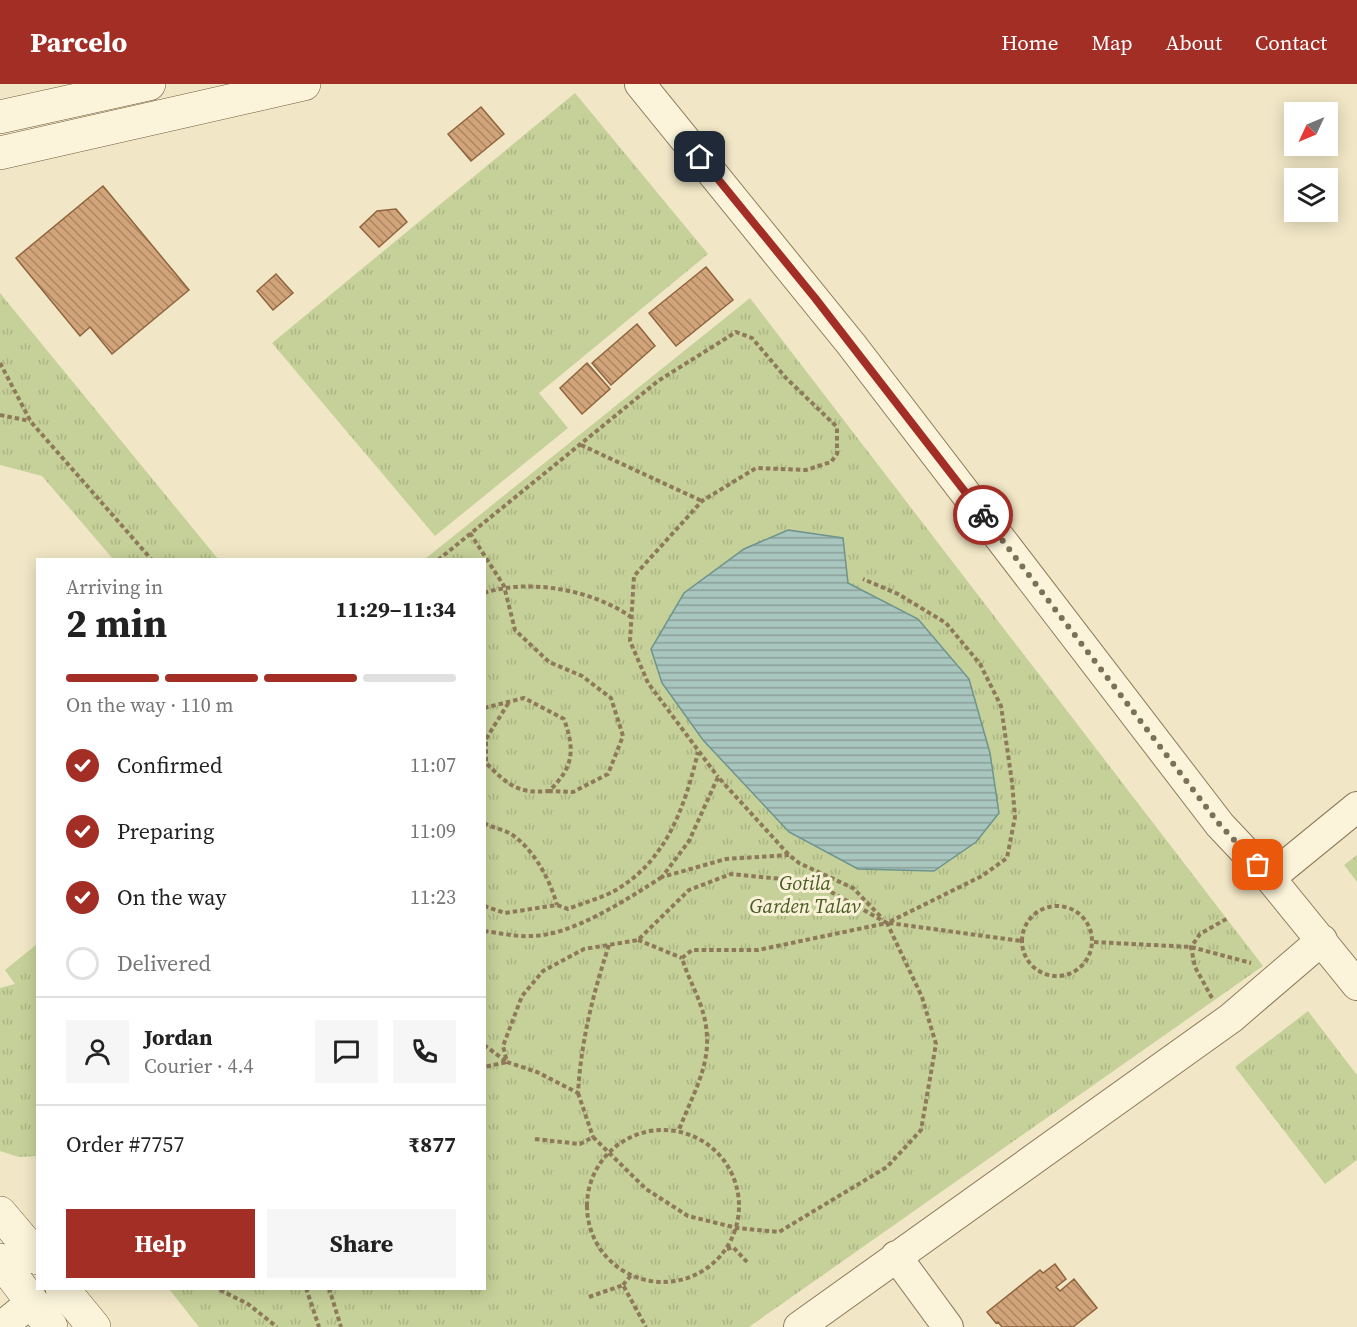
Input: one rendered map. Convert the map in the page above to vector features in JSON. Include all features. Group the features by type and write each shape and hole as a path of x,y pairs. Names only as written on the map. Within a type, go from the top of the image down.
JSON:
{"main road":[{"path":"0,117 149,84"},
{"path":"0,153 304,84"},
{"path":"0,1213 36,1256"},
{"path":"0,1260 42,1315"},
{"path":"64,1290 94,1327"}],"street":[{"path":"639,84 844,335 1220,825 1270,878 1357,985"},
{"path":"1270,878 1357,807"},
{"path":"799,1327 1231,1018 1322,940"},
{"path":"896,1256 948,1327"},
{"path":"1,1327 42,1315"}],"path":[{"path":"440,558 658,381 736,332 752,338 786,378 837,427 837,454 831,462 806,470 756,468 702,501 634,576 630,641 648,683 718,777 789,855 799,863 853,888 886,923 922,997 936,1044 921,1130 887,1167 779,1232 737,1228 688,1216 646,1189 610,1151 593,1137 578,1093 580,1050 596,983 609,945"},
{"path":"0,363 31,422 150,558"},
{"path":"0,415 31,422"},
{"path":"581,445 702,501"},
{"path":"470,533 504,586 515,630 549,662 582,676 612,698 623,736 608,774 573,792 528,793 505,782 486,763 486,739 509,702"},
{"path":"682,958 692,950 758,950 886,923 981,876 1007,858 1015,817 1001,706 980,664 946,623 898,594 863,579"},
{"path":"486,592 504,586 544,586 614,605 631,617"},
{"path":"486,708 524,698 564,719 572,743 570,761 549,791"},
{"path":"486,907 505,913 557,905 568,909 616,890 657,855 687,798 698,751"},
{"path":"662,877 689,841 718,777"},
{"path":"486,824 511,833 524,847 539,865 552,889 557,905"},
{"path":"486,931 532,937 564,928 614,908 662,877 726,859 789,855"},
{"path":"638,940 689,890 731,874 813,882 886,923 1021,941"},
{"path":"1057,905 1070,908 1082,915 1090,927 1094,942 1091,954 1083,966 1071,974 1058,977 1044,974 1032,966 1024,955 1021,941 1024,927 1032,915 1043,908 1057,905"},
{"path":"1214,1001 1195,967 1191,947 1200,934 1228,918"},
{"path":"507,1062 503,1046 518,1006 522,996 543,970 584,950 638,940 682,958"},
{"path":"1094,942 1191,947 1253,963"},
{"path":"679,1130 707,1061 707,1042 700,1006 688,982 682,958"},
{"path":"486,1046 507,1062 537,1072 578,1093"},
{"path":"486,1067 507,1062"},
{"path":"650,1130 679,1130 707,1143 728,1164 739,1192 737,1228 726,1250 703,1274 677,1281 646,1281 619,1268 598,1247 587,1219 588,1189 600,1161 628,1139 650,1130"},
{"path":"535,1139 580,1144 593,1137"},
{"path":"726,1250 733,1247 747,1262"},
{"path":"589,1297 623,1285 632,1274"},
{"path":"623,1285 646,1327"},
{"path":"220,1290 248,1304 276,1327"},
{"path":"307,1290 319,1327"},
{"path":"329,1290 341,1327"}],"green space":[{"path":"575,93 708,254 539,393 568,428 435,536 272,343"},
{"path":"0,293 217,558 112,558 42,476 0,465"},
{"name":"Gotila Garden Talav","path":"750,298 1263,966 749,1327 199,1327 170,1290 486,1290 486,558 426,558"},
{"path":"1357,855 1357,882 1344,865"},
{"path":"36,945 36,1156 19,1157 0,1151 0,988 15,984 5,970"},
{"path":"1308,1011 1357,1075 1357,1160 1325,1184 1235,1067"}],"water":[{"path":"788,530 843,538 848,583 918,619 969,679 990,753 999,813 976,842 934,871 858,869 789,832 703,740 662,683 651,649 684,593 744,549"}],"building":[{"path":"481,107 504,134 471,161 448,134"},
{"path":"103,186 189,290 112,354 90,327 80,336 16,258"},
{"path":"396,209 407,222 379,247 360,227 377,211"},
{"path":"706,267 733,300 676,346 649,313"},
{"path":"276,274 293,293 273,310 257,291"},
{"path":"637,324 655,346 611,385 592,363"},
{"path":"587,363 610,389 582,414 560,388"},
{"path":"1055,1264 1066,1279 1056,1287 1060,1291 1074,1279 1097,1308 1073,1327 1002,1327 998,1322 996,1323 987,1312 1040,1270 1043,1273"}],"way so far":[{"path":"983,515 1220,825 1258,865"}],"route":[{"path":"700,157 815,298 983,515"}]}
